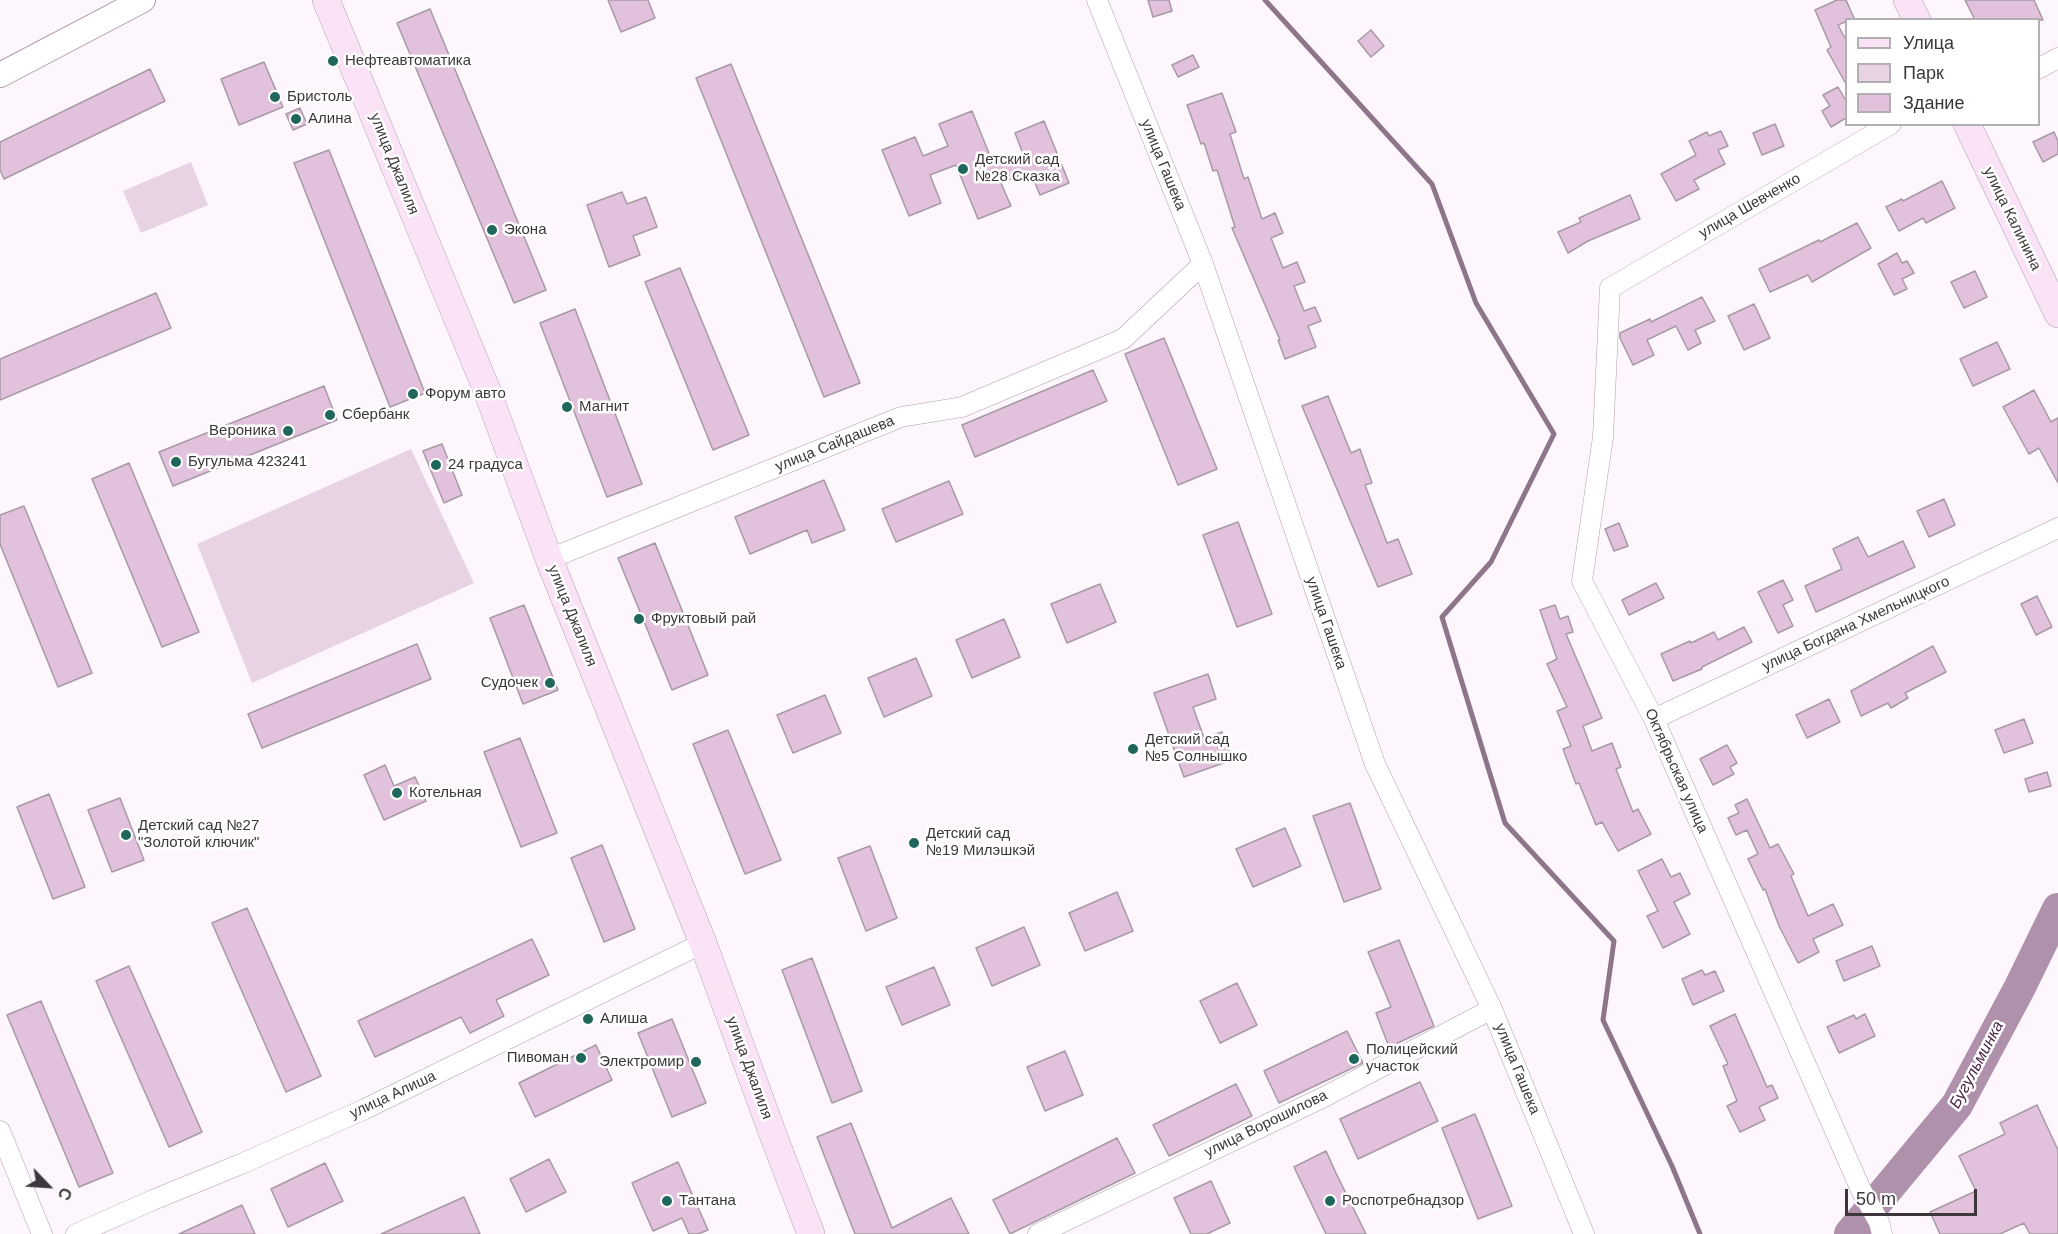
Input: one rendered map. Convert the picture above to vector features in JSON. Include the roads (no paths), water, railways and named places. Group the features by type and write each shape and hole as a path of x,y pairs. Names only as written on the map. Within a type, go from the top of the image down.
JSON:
{"main road":[{"name":"улица Джалиля","path":"326,0 486,388 549,559 703,943 811,1234"},
{"path":"1907,0 1916,18"},
{"name":"улица Калинина","path":"1968,126 2058,314"}],"street":[{"path":"0,75 142,0"},
{"name":"улица Гашека","path":"1097,0 1203,264 1375,764 1492,1009 1584,1234"},
{"path":"2040,68 2058,58"},
{"name":"улица Шевченко","path":"1610,288 1888,126"},
{"name":"улица Сайдашева","path":"549,559 901,417 962,406 1123,339 1203,264"},
{"name":"Октябрьская улица","path":"1610,288 1603,437 1582,581 1654,719 1861,1190 1881,1228"},
{"name":"улица Богдана Хмельницкого","path":"1654,719 2058,528"},
{"name":"улица Алиша","path":"76,1234 365,1109 703,943"},
{"name":"улица Ворошилова","path":"1038,1234 1322,1098 1492,1009"},
{"path":"0,1131 42,1234"}],"waterway":[{"path":"1265,0 1432,184 1476,303 1554,434 1491,562 1442,617 1505,823 1614,941 1603,1020 1672,1166 1700,1234"},
{"name":"Бугульминка","path":"1850,1234 1957,1105 2020,987 2058,909"}],"place":[{"name":"Нефтеавтоматика","path":"333,61"},
{"name":"Бристоль","path":"275,97"},
{"name":"Алина","path":"296,119"},
{"name":"Детский сад №28 Сказка","path":"963,169"},
{"name":"Экона","path":"492,230"},
{"name":"Форум авто","path":"413,394"},
{"name":"Магнит","path":"567,407"},
{"name":"Сбербанк","path":"330,415"},
{"name":"Вероника","path":"288,431"},
{"name":"Бугульма 423241","path":"176,462"},
{"name":"24 градуса","path":"436,465"},
{"name":"Фруктовый рай","path":"639,619"},
{"name":"Судочек","path":"550,683"},
{"name":"Детский сад №5 Солнышко","path":"1133,749"},
{"name":"Котельная","path":"397,793"},
{"name":"Детский сад №27 \"Золотой ключик\"","path":"126,835"},
{"name":"Детский сад №19 Милэшкэй","path":"914,843"},
{"name":"Алиша","path":"588,1019"},
{"name":"Пивоман","path":"581,1058"},
{"name":"Полицейский участок","path":"1354,1059"},
{"name":"Электромир","path":"696,1062"},
{"name":"Тантана","path":"667,1201"},
{"name":"Роспотребнадзор","path":"1330,1201"}]}
